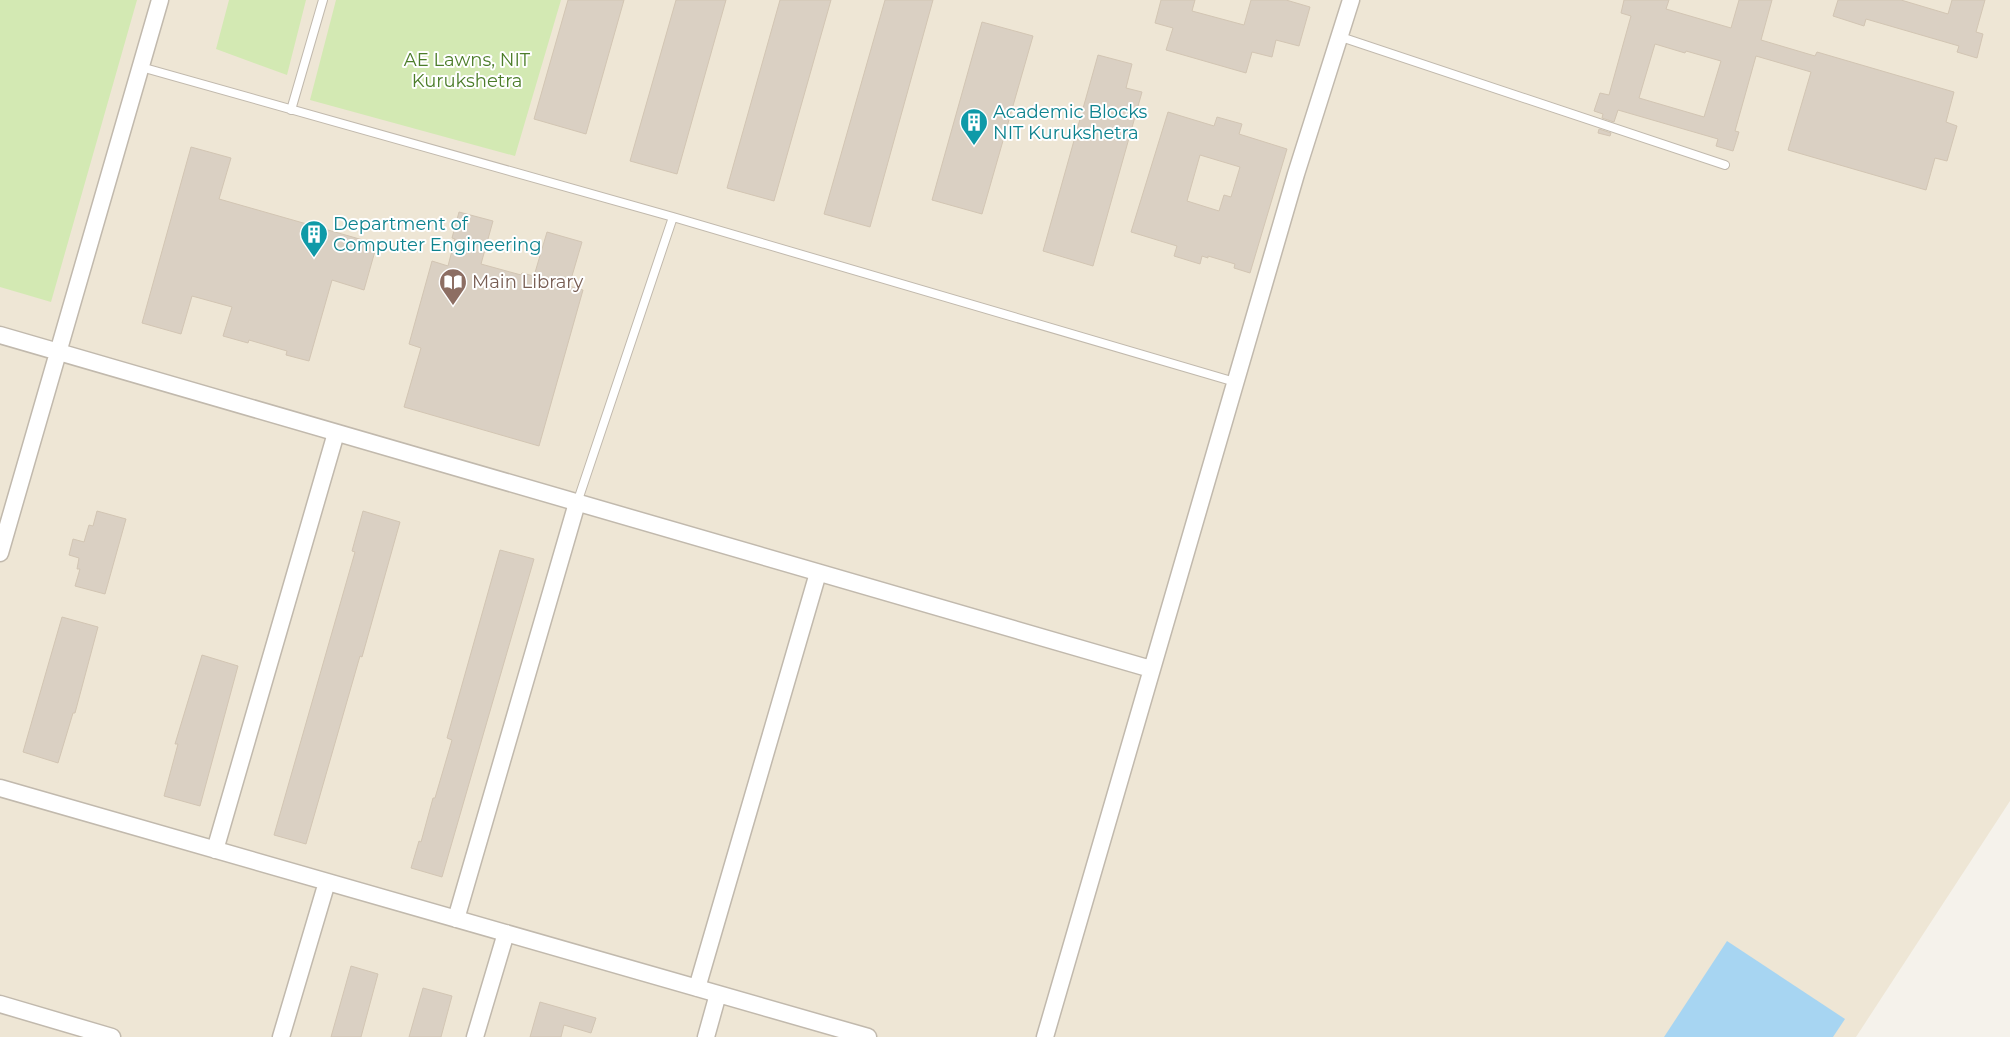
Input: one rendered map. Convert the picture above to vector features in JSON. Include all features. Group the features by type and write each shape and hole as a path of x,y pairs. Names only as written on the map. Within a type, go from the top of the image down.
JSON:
{"street":[{"path":"0,553 160,0"},
{"path":"1045,1037 1296,174 1341,37 1351,0"},
{"path":"0,335 1151,669"},
{"path":"215,850 336,433"},
{"path":"456,919 578,503"},
{"path":"697,988 818,573"},
{"path":"0,788 868,1037"},
{"path":"281,1037 328,882"},
{"path":"475,1037 506,933"},
{"path":"706,1037 718,994"},
{"path":"0,1004 88,1034 112,1037"}],"lane":[{"path":"291,110 323,0"},
{"path":"1341,37 1725,165"},
{"path":"141,67 673,217 1235,382"},
{"path":"578,503 673,217"}],"shaded area":[{"path":"0,0 2010,0 2010,801 1856,1037 0,1037"}],"green space":[{"path":"0,0 137,0 51,302 0,287"},
{"path":"229,0 306,0 287,75 216,49"},
{"name":"AE Lawns, NIT Kurukshetra","path":"336,0 561,0 515,156 310,100"}],"water":[{"path":"1727,941 1845,1019 1833,1037 1664,1037"}],"building":[{"path":"568,0 624,0 586,134 534,119"},
{"path":"676,0 726,0 677,174 630,161"},
{"path":"780,0 831,0 774,201 727,188"},
{"path":"885,0 933,0 870,227 824,214"},
{"path":"1161,0 1195,0 1192,11 1244,25 1251,0 1286,0 1310,7 1299,46 1276,40 1272,57 1252,52 1246,73 1166,50 1173,28 1155,23"},
{"path":"1624,0 1669,0 1666,9 1731,28 1739,0 1772,0 1761,40 1815,56 1817,52 1954,92 1946,122 1957,126 1947,161 1935,158 1926,190 1788,150 1811,72 1756,56 1735,131 1739,132 1733,151 1716,146 1718,139 1618,110 1614,122 1602,118 1603,114 1594,111 1600,93 1609,95 1631,16 1621,13","holes":["1655,44 1685,53 1686,51 1721,61 1704,117 1639,98"]},
{"path":"1838,0 1901,0 1948,14 1952,0 1985,0 1976,32 1983,34 1977,58 1957,52 1959,46 1866,19 1864,26 1833,16"},
{"path":"982,22 1033,36 982,214 932,200"},
{"path":"1098,55 1132,64 1126,88 1142,92 1093,266 1043,251"},
{"path":"1168,112 1214,126 1217,117 1242,124 1239,134 1287,149 1250,273 1234,268 1235,264 1208,256 1208,258 1202,256 1200,264 1174,256 1177,246 1131,232","holes":["1200,155 1240,167 1231,197 1224,195 1219,211 1187,201"]},
{"path":"1599,129 1611,133 1610,136 1598,133"},
{"name":"Department of Computer Engineering","path":"191,147 231,158 219,199 377,244 364,290 332,280 309,361 286,355 287,351 249,340 248,343 223,336 232,307 192,296 181,334 142,323"},
{"path":"459,212 493,221 481,264 521,275 522,273 534,276 547,232 582,242 569,286 583,290 539,446 404,407 421,348 409,344 432,261 448,266 455,239 452,238"},
{"path":"97,511 126,519 105,594 75,586 80,569 77,569 79,558 69,555 73,539 84,542 89,525 93,526"},
{"path":"363,511 400,522 306,844 274,835 355,552 352,551"},
{"path":"500,550 534,559 442,877 411,868 419,841 421,842 452,740 447,738"},
{"path":"62,617 98,627 75,713 73,713 58,763 23,752"},
{"path":"202,655 238,666 200,806 164,796 178,744 175,744"},
{"path":"351,966 378,974 361,1037 331,1037"},
{"path":"423,988 452,996 441,1037 409,1037"},
{"path":"540,1002 596,1018 591,1033 564,1025 561,1037 530,1037"}],"place":[{"name":"Academic Blocks NIT Kurukshetra","path":"974,146"},
{"name":"Department of Computer Engineering","path":"314,258"},
{"name":"Main Library","path":"453,306"}]}
